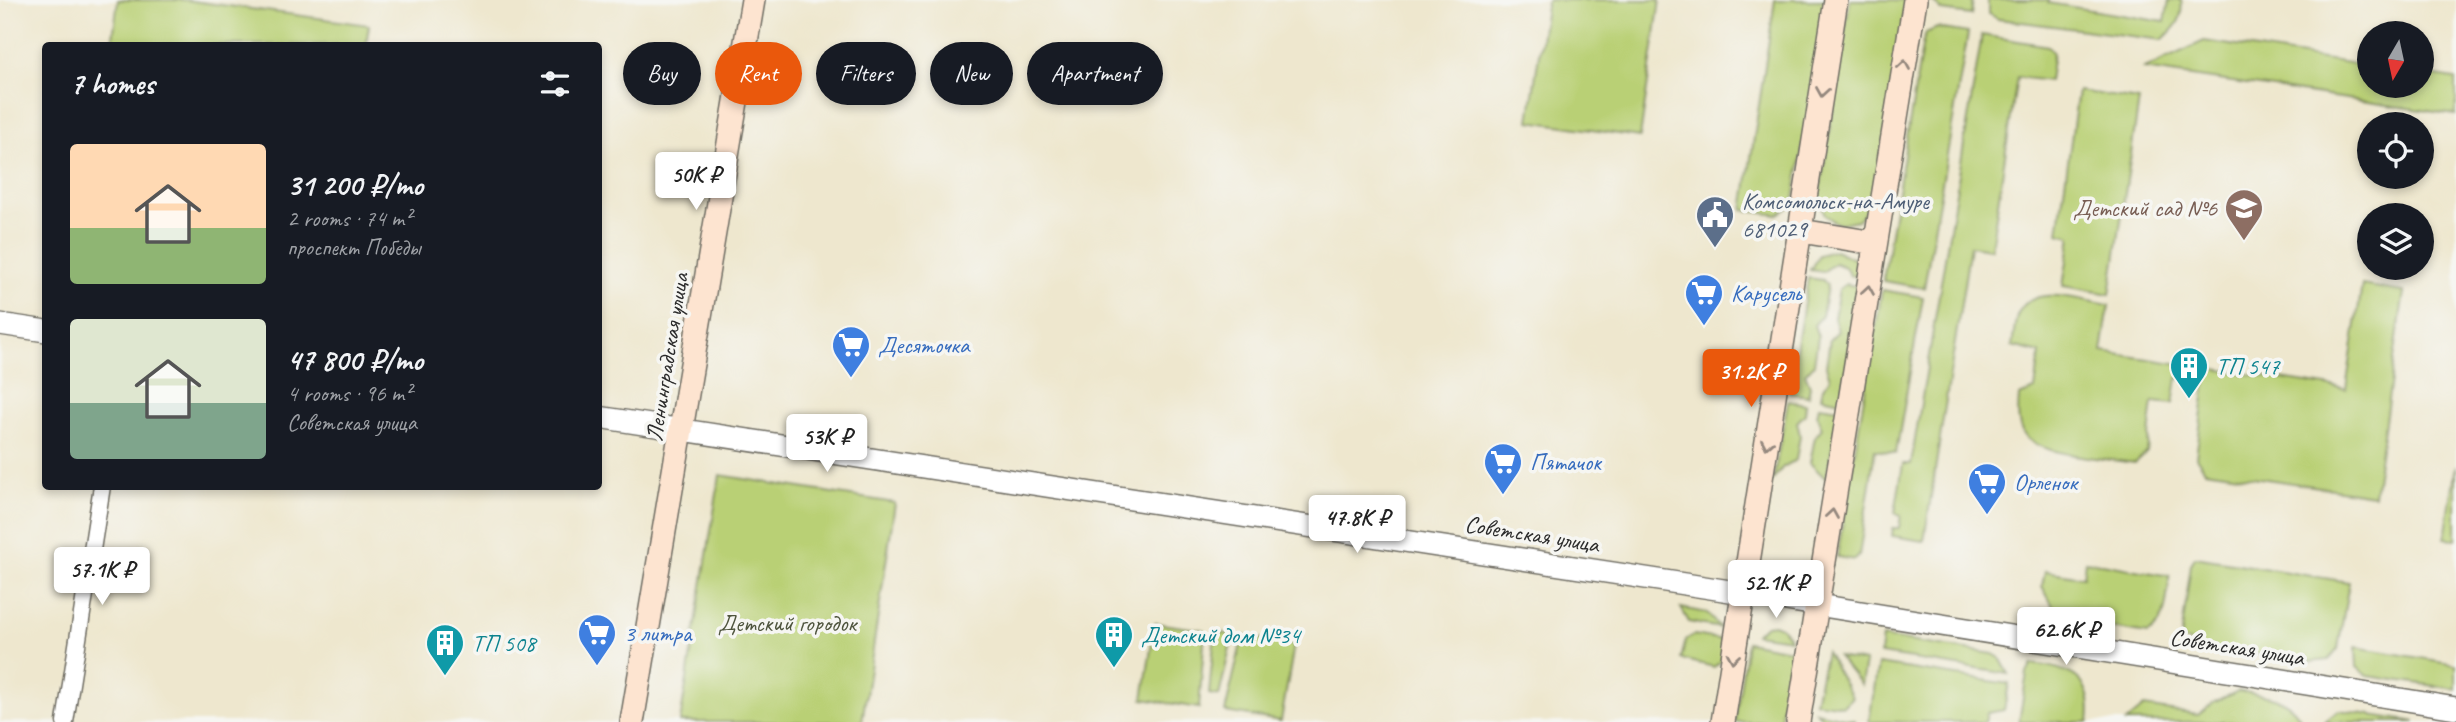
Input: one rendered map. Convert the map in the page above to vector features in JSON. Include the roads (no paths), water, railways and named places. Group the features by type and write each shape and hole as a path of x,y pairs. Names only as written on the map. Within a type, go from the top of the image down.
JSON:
{"main road":[{"name":"Ленинградская улица","path":"632,722 753,0"},
{"path":"1723,722 1836,0"},
{"path":"1798,722 1914,0"},
{"path":"1801,231 1875,243"}],"street":[{"path":"0,324 42,330"},
{"name":"Советская улица","path":"602,418 1742,593 2456,708"},
{"path":"65,722 101,490"}],"place":[{"name":"Детский сад №6","path":"2244,242"},
{"name":"Комсомольск-на-Амуре 681029","path":"1715,249"},
{"name":"Карусель","path":"1704,327"},
{"name":"Десяточка","path":"851,379"},
{"name":"ТП 547","path":"2189,400"},
{"name":"Пятачок","path":"1503,496"},
{"name":"Орленок","path":"1987,516"},
{"name":"3 литра","path":"597,667"},
{"name":"Детский дом №34","path":"1114,669"},
{"name":"ТП 508","path":"445,677"}],"park label":[{"name":"Детский городок","path":"787,623"}]}
